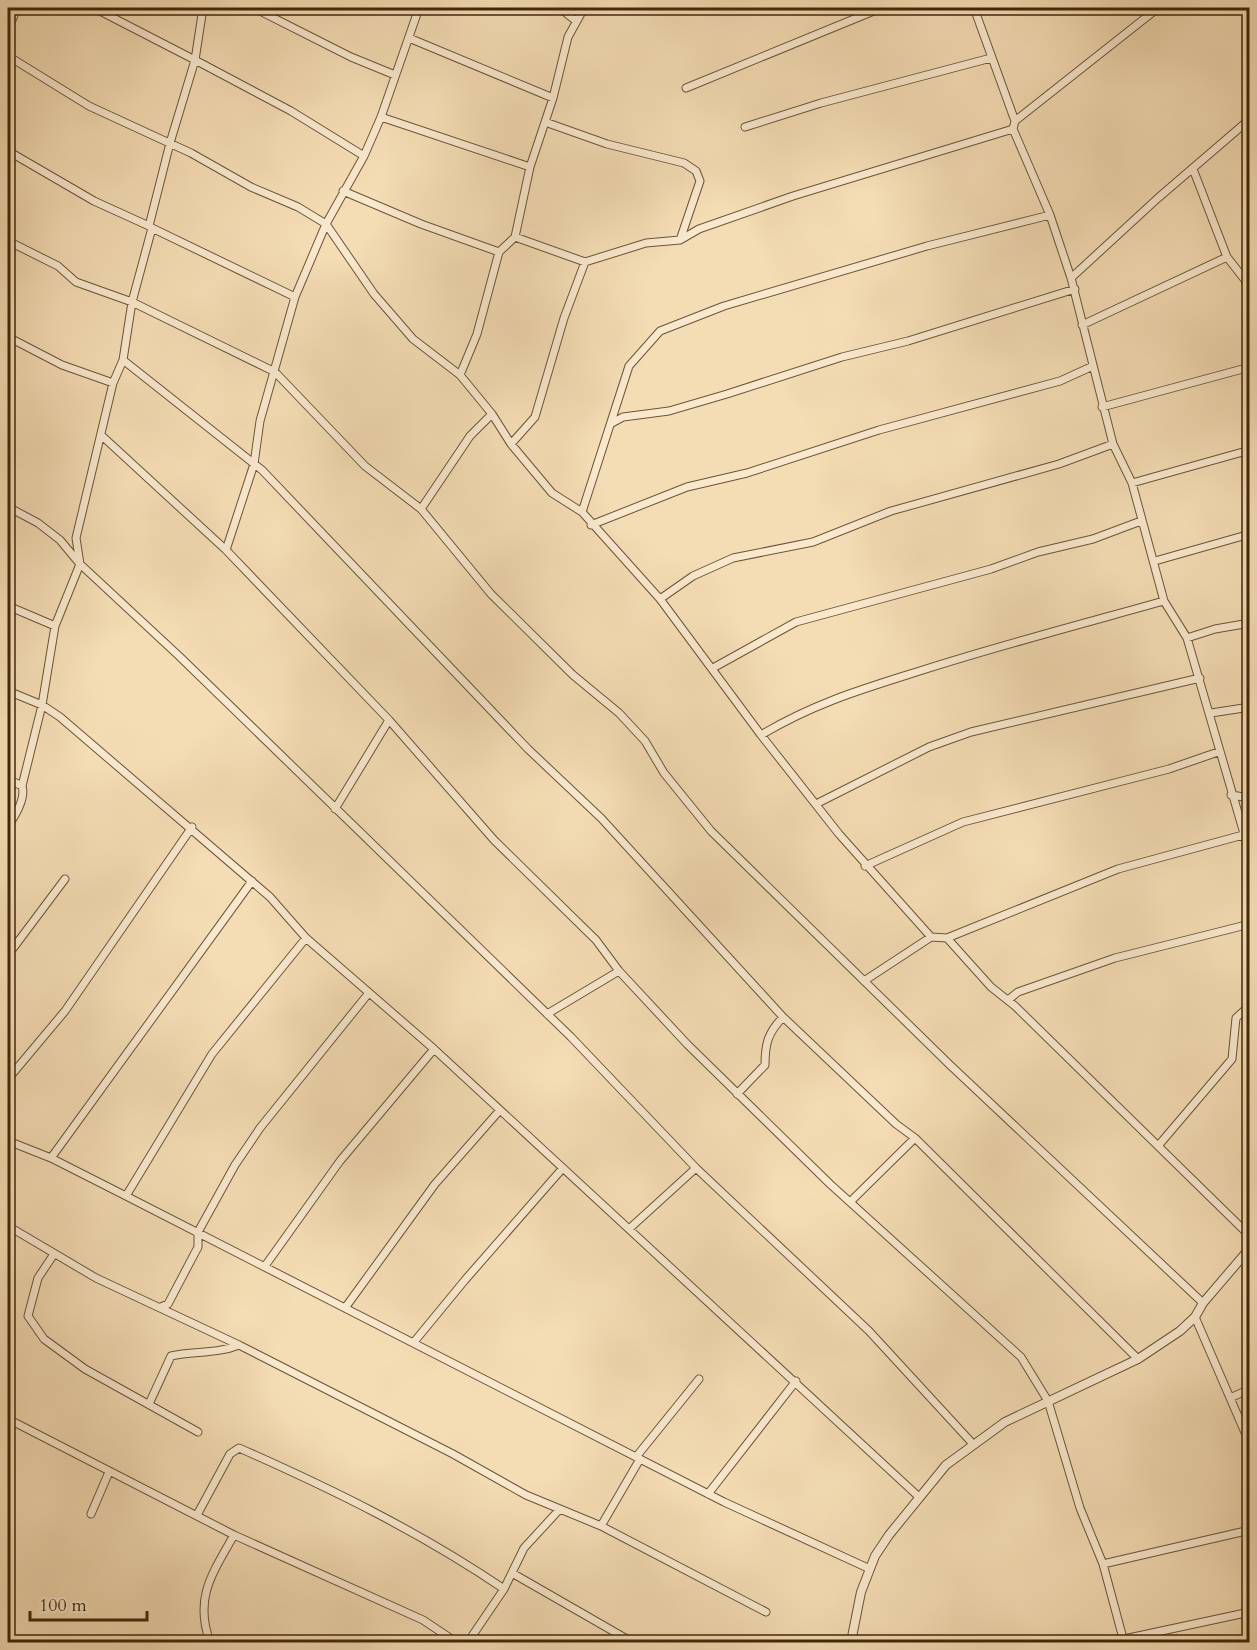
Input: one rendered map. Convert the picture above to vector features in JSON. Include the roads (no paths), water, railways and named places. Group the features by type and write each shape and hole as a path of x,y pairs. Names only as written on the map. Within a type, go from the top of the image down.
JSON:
{"street":[{"path":"8,30 17,8"},
{"path":"94,8 291,111 364,156"},
{"path":"8,826 15,816 24,791 22,786 42,705 55,626 80,564 76,538 113,383 123,360 132,302 170,143 195,60 203,8"},
{"path":"254,8 351,57 395,75"},
{"path":"226,550 254,464 260,421 295,297 326,225 364,156 381,117 419,8"},
{"path":"560,8 576,21"},
{"path":"460,375 477,334 500,252 515,237 530,167 553,98 568,37 584,8"},
{"path":"686,88 881,8"},
{"path":"974,8 1014,125 1050,215 1075,289 1102,408 1113,444 1132,483 1164,601 1187,638 1211,713 1218,752 1250,854"},
{"path":"515,237 585,262 646,243 680,240 699,230 794,196 1014,125 1158,8"},
{"path":"409,38 553,98"},
{"path":"8,56 88,106 170,143 251,187 298,207 326,225 374,294 413,339 460,375 492,414 511,444 552,493 582,512 591,525 660,599 761,735 865,866 931,937"},
{"path":"745,128 821,103 991,58"},
{"path":"381,117 530,167"},
{"path":"1071,278 1158,198 1250,120"},
{"path":"545,122 607,144 684,163 696,171 700,181 680,240"},
{"path":"8,151 94,201 295,297"},
{"path":"1193,170 1227,257 1245,280 1250,295"},
{"path":"343,191 421,224 500,252"},
{"path":"582,512 586,493 612,423 629,366 666,328 723,306 927,246 1050,215"},
{"path":"8,241 58,266 76,282 132,302 274,372 365,466 421,509 491,594 573,675 619,713 645,741 664,773 711,831 864,981 1203,1303"},
{"path":"1082,325 1227,257"},
{"path":"511,444 535,417 564,318 585,262"},
{"path":"612,423 623,417 669,411 728,394 842,357 908,340 1075,289"},
{"path":"8,337 62,365 113,383"},
{"path":"123,360 254,464 528,749 609,826 783,1017 848,1080 915,1138 1138,1359"},
{"path":"591,525 687,487 747,473 879,430 1060,381 1093,366"},
{"path":"1102,408 1250,367"},
{"path":"421,509 470,436 492,414"},
{"path":"101,435 226,550 389,720 494,840 596,940 619,970 737,1094 850,1202 1021,1357 1048,1401 1080,1508 1102,1564 1124,1641 1250,1612"},
{"path":"660,599 693,576 733,558 813,542 891,511 1059,464 1113,444"},
{"path":"1132,483 1250,450"},
{"path":"8,507 38,523 60,540 80,564 179,656 547,1014 696,1168 869,1331 973,1444"},
{"path":"713,668 796,622 991,569 1038,552 1093,539 1141,520"},
{"path":"1155,561 1250,534"},
{"path":"761,735 799,712 829,699 991,648 1164,601"},
{"path":"8,606 55,626"},
{"path":"1187,638 1215,629 1250,623"},
{"path":"816,804 929,747 971,732 1200,678"},
{"path":"8,691 42,705 60,717 192,827 270,897 306,938 434,1049 562,1169 796,1381 917,1499"},
{"path":"1211,713 1250,706"},
{"path":"335,809 389,720"},
{"path":"865,866 963,822 1169,769 1218,752"},
{"path":"8,779 22,786"},
{"path":"1231,795 1250,798"},
{"path":"8,1079 65,1011 192,827"},
{"path":"864,981 931,937 946,938 1118,868 1243,835"},
{"path":"8,955 65,879"},
{"path":"51,1158 252,881"},
{"path":"1008,1000 1018,992 1115,958 1250,924"},
{"path":"126,1196 212,1054 306,938"},
{"path":"946,938 991,987 1008,1000 1250,1236"},
{"path":"547,1014 619,970"},
{"path":"161,1307 168,1304 198,1247 198,1233 226,1180 260,1128 368,994"},
{"path":"1158,1146 1232,1059 1236,1018 1250,1005"},
{"path":"737,1094 765,1065 764,1054 768,1035 783,1017"},
{"path":"266,1266 340,1161 434,1049"},
{"path":"345,1308 435,1184 500,1110"},
{"path":"850,1202 915,1138"},
{"path":"8,1142 51,1158 708,1494 870,1569"},
{"path":"629,1229 696,1168"},
{"path":"414,1342 562,1169"},
{"path":"8,1226 96,1278 239,1345 559,1510 601,1526 766,1612"},
{"path":"851,1642 855,1612 870,1569 889,1535 946,1465 1005,1422 1138,1359 1180,1331 1195,1317 1203,1303 1250,1248"},
{"path":"54,1254 38,1278 28,1316 44,1339 85,1369 198,1432"},
{"path":"1195,1317 1250,1444"},
{"path":"149,1404 171,1356 195,1351 222,1352 239,1345"},
{"path":"601,1526 638,1458 699,1379"},
{"path":"708,1494 796,1381"},
{"path":"1230,1398 1250,1389"},
{"path":"8,1419 234,1535 423,1620 456,1642"},
{"path":"197,1515 230,1454 239,1448 369,1507 421,1536 504,1589"},
{"path":"91,1514 109,1472"},
{"path":"468,1642 504,1589 524,1548 559,1510"},
{"path":"1102,1564 1250,1530"},
{"path":"210,1642 204,1624 202,1601 234,1535"},
{"path":"512,1573 632,1642"}]}
